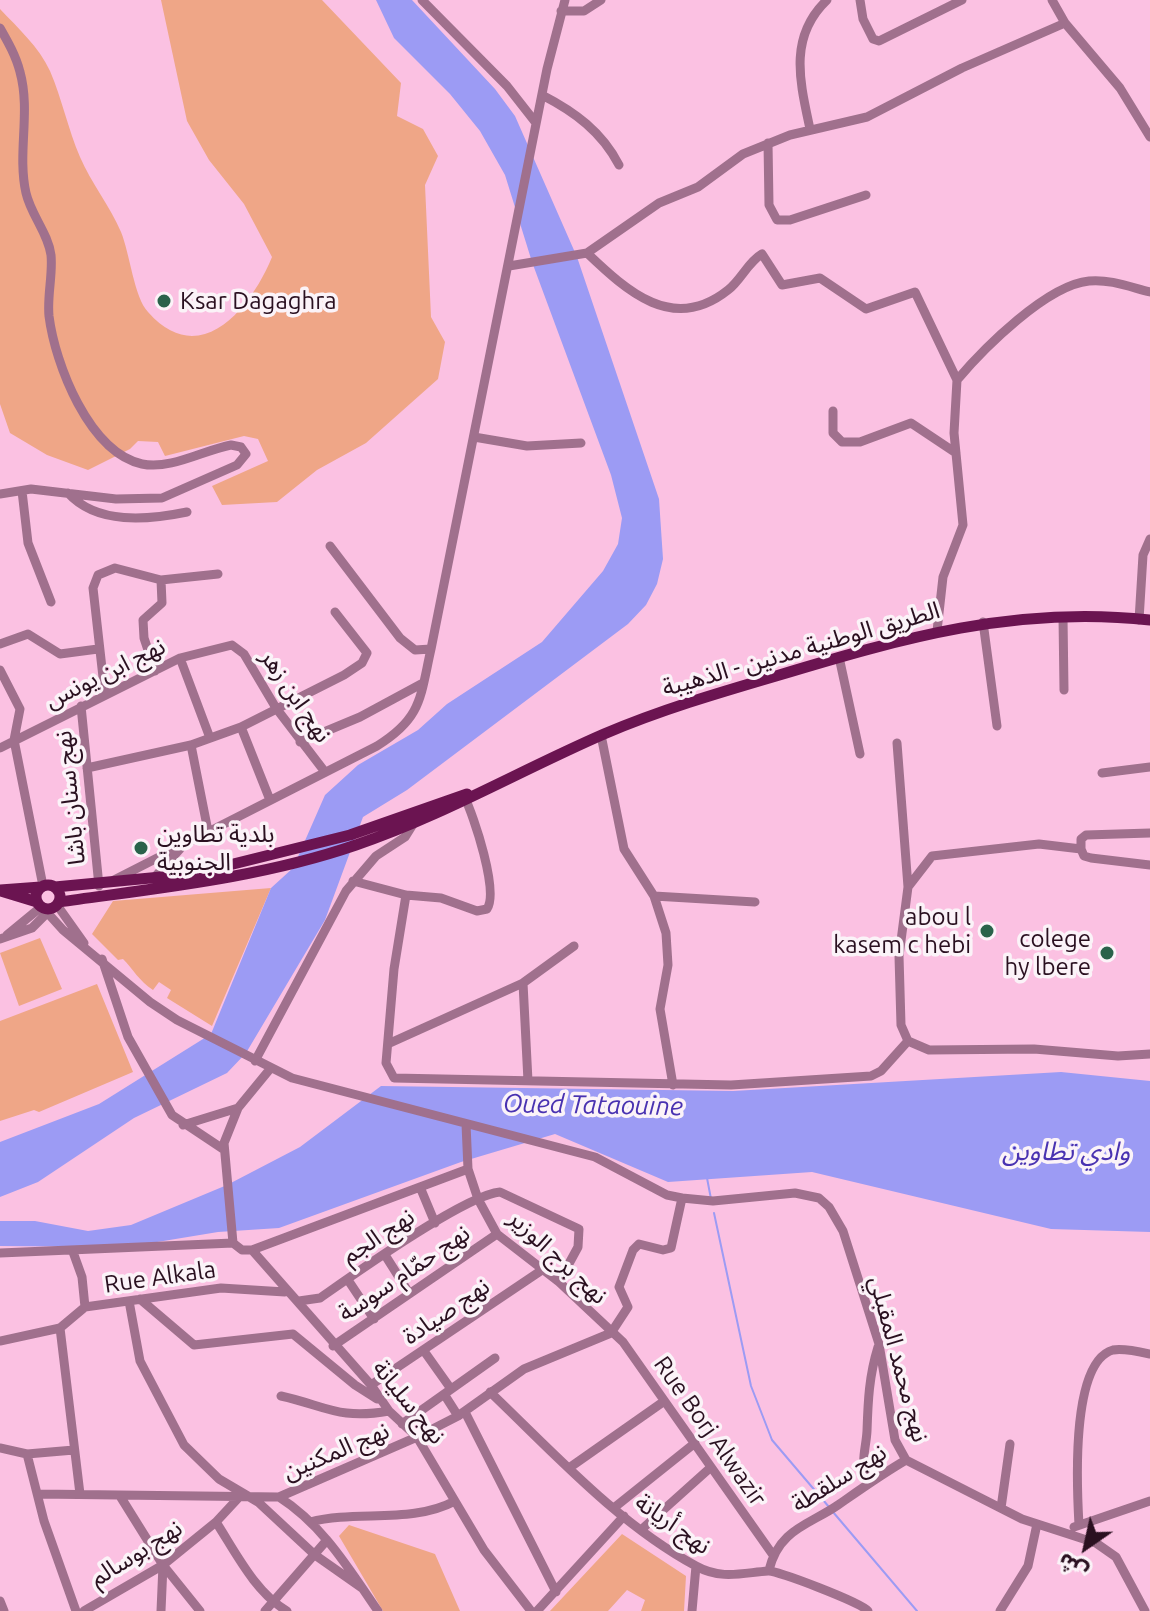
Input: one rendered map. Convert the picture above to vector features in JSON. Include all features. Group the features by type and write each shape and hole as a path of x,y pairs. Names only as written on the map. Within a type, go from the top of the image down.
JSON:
{"main road":[{"name":"الطريق الوطنية مدنين - الذهيبة","path":"0,890 48,907 191,877 301,862 480,791 644,717 839,657 983,622 1063,617 1144,620"},
{"name":"الطريق الوطنية مدنين - الذهيبة","path":"398,824 415,821 465,797"},
{"name":"الطريق الوطنية مدنين - الذهيبة","path":"0,890 153,884"},
{"path":"47,887 48,907"},
{"path":"47,887 36,895 48,907"}],"street":[{"path":"422,0 507,86 536,123"},
{"path":"101,885 377,746 407,725 423,683 431,649 536,123 565,0"},
{"path":"561,11 584,11 601,0"},
{"path":"810,129 797,71 800,44 812,18 827,0"},
{"path":"860,0 863,19 873,39 879,41 962,0"},
{"path":"1052,0 1065,23 1096,56 1150,137"},
{"path":"509,266 587,253 659,203 698,187 743,154 810,129 867,117 962,68 1065,23"},
{"path":"0,28 14,54 23,89 20,161 27,198 50,247 49,317 64,373 84,415 110,444 141,463 167,463 231,445 241,447 246,454 237,465 162,498 116,499 22,491 0,494"},
{"path":"542,95 562,105 601,136 619,165"},
{"path":"768,143 769,205 777,220 790,220 866,195"},
{"path":"587,253 630,293 669,306 695,306 716,300 762,254 782,285 820,278 869,310 915,292 957,380 956,453 963,525 943,577 937,631"},
{"path":"957,380 1005,332 1068,286 1108,281 1150,292"},
{"path":"833,411 833,433 842,442 872,439 911,423 956,453"},
{"path":"474,437 527,446 581,443"},
{"path":"22,491 28,543 51,602"},
{"path":"68,493 93,510 118,517 187,512"},
{"path":"1144,620 1140,580 1150,539"},
{"path":"330,546 400,638 415,650 431,649"},
{"path":"105,695 93,588 98,575 123,568 161,580 218,574"},
{"path":"155,671 143,625 146,616 162,603 161,580"},
{"path":"87,768 191,745 241,727 344,675 362,663 367,653 335,612"},
{"path":"1063,617 1064,690"},
{"path":"983,622 997,726"},
{"path":"0,644 28,634 60,654 98,649"},
{"name":"نهج ابن يونس","path":"0,748 180,658 232,645"},
{"name":"نهج ابن زهر","path":"232,645 244,654 276,708 325,772"},
{"path":"839,657 860,754"},
{"path":"180,658 210,738"},
{"path":"0,670 20,709 14,740 47,887"},
{"path":"300,742 360,717 423,683"},
{"name":"نهج سنان باشا","path":"81,706 101,885"},
{"path":"241,727 270,800"},
{"path":"601,735 624,849 654,896 668,947 660,1009 673,1085"},
{"path":"897,743 908,887 899,956 901,1025 908,1041 929,1050 1034,1049 1118,1056 1150,1054"},
{"path":"191,745 208,831"},
{"path":"1102,773 1150,767"},
{"path":"353,881 406,895 441,898 477,911 490,904 492,897 478,828 465,797"},
{"path":"255,1061 353,881 376,856 405,837 415,821"},
{"path":"1150,833 1086,835 1081,839 1081,849 1087,857 1150,865"},
{"path":"153,884 189,841"},
{"path":"908,887 932,856 1039,844 1081,849"},
{"path":"177,853 175,862 191,877"},
{"path":"406,895 394,969 386,1063 394,1078 673,1085 786,1083 871,1076 890,1063 908,1041"},
{"path":"654,896 755,902"},
{"path":"2,938 48,907"},
{"name":"نهج محمد المقبلي","path":"48,907 150,1002 270,1069 361,1098 595,1157 667,1195 713,1201 795,1193 819,1198 829,1207 843,1231 879,1344 892,1426 906,1460 1037,1524 1096,1543 1116,1557 1145,1611"},
{"path":"390,1043 523,983 574,946"},
{"path":"102,959 128,1037 166,1107 183,1125 223,1149"},
{"path":"523,983 528,1081"},
{"path":"270,1069 238,1108 223,1149 232,1241 242,1250 252,1250 324,1226 467,1166"},
{"path":"183,1125 238,1108"},
{"name":"نهج برج الوزير","path":"466,1124 467,1166 478,1199 497,1234 559,1282 611,1333"},
{"path":"420,1187 435,1223"},
{"path":"478,1199 494,1193 505,1194 579,1229 578,1247 559,1282"},
{"path":"611,1333 628,1307 619,1287 633,1250 639,1244 663,1250 671,1248 682,1198"},
{"name":"نهج الجم","path":"299,1301 320,1298 435,1223 478,1199"},
{"name":"نهج حمّام سوسة","path":"333,1346 497,1234"},
{"path":"0,1253 73,1252 232,1241"},
{"name":"نهج سليانة","path":"252,1250 285,1292 299,1301 333,1346 371,1385 380,1401 417,1437 484,1550 534,1611"},
{"path":"73,1252 82,1277 85,1307"},
{"path":"385,1255 409,1293"},
{"name":"نهج صيادة","path":"371,1385 542,1270"},
{"path":"348,1280 374,1319"},
{"name":"Rue Alkala","path":"0,1341 60,1328 85,1307 242,1286 285,1292"},
{"path":"134,1300 194,1345 293,1334 355,1385 380,1401"},
{"path":"134,1300 140,1361 177,1435 219,1479 258,1502 315,1555 362,1588"},
{"path":"60,1328 80,1494"},
{"name":"نهج المكنين","path":"38,1494 242,1494 279,1497 417,1437 462,1414 524,1369 611,1333"},
{"name":"Rue Borj Alwazir","path":"611,1333 627,1347 773,1555"},
{"path":"869,1481 862,1467 867,1432 867,1390 879,1344"},
{"path":"1079,1525 1078,1448 1087,1377 1100,1358 1113,1350 1150,1354"},
{"path":"424,1351 462,1414 556,1592"},
{"path":"402,1424 495,1358"},
{"name":"نهج أريانة","path":"490,1392 624,1516 696,1566 723,1576 769,1570 849,1598 868,1611"},
{"path":"281,1396 331,1413 363,1416 389,1411"},
{"path":"569,1468 663,1402"},
{"path":"615,1507 695,1443"},
{"path":"1001,1508 1010,1444"},
{"path":"0,1448 27,1454 74,1450"},
{"path":"27,1454 76,1611"},
{"name":"نهج سلقطة","path":"769,1570 773,1555 796,1527 837,1505 869,1481 906,1460"},
{"path":"642,1529 710,1468"},
{"name":"نهج بوسالم","path":"84,1611 163,1565 216,1522 242,1494"},
{"path":"120,1496 163,1565 200,1611"},
{"path":"279,1497 327,1540 346,1562 378,1611"},
{"path":"310,1522 357,1515 423,1513 455,1501"},
{"path":"1064,1531 1150,1501"},
{"path":"534,1611 556,1592 624,1516"},
{"path":"216,1522 273,1603 287,1611"},
{"path":"1000,1611 1028,1566 1037,1524"},
{"path":"265,1611 327,1540"},
{"path":"161,1611 163,1565"},
{"path":"692,1611 696,1566"},
{"path":"0,1601 4,1611"}],"shaded area":[{"path":"161,0 322,0 401,83 397,116 423,129 438,156 425,185 431,317 445,342 438,379 366,443 317,470 277,502 222,505 212,486 268,461 258,439 244,436 165,456 158,442 138,441 130,449 88,470 47,455 10,433 0,404 0,9 34,46 50,71 80,157 121,232 139,296 148,312 168,329 187,336 205,334 238,312 252,295 272,257 244,204 209,160 187,121"},
{"path":"271,888 212,1026 167,998 171,990 159,982 153,990 123,959 118,960 92,934 113,901"},
{"path":"40,938 62,989 19,1006 0,953"},
{"path":"97,984 133,1072 39,1112 34,1110 0,1121 0,1021"},
{"path":"349,1525 435,1554 460,1611 383,1611 339,1536"},
{"path":"622,1534 686,1576 684,1611 641,1611 645,1600 627,1590 608,1611 550,1611"}],"water":[{"path":"376,0 412,0 495,89 515,116 577,257 659,499 663,559 657,584 646,605 628,624 407,790 363,817 325,920 246,1053 227,1073 134,1118 38,1182 0,1197 0,1142 99,1104 211,1034 271,888 293,868 325,795 358,765 418,730 447,704 542,642 603,571 618,544 622,518 611,475 532,262 505,175 480,131 450,94 394,38"},
{"name":"وادي تطاوين","path":"1061,1072 1150,1081 1150,1232 1051,1229 812,1172 668,1182 555,1134 461,1162 279,1228 218,1232 127,1247 0,1246 0,1221 35,1221 88,1231 131,1225 227,1185 300,1147 381,1086 733,1091"}],"waterway":[{"path":"707,1178 711,1199"},
{"path":"714,1213 751,1386 772,1440 829,1507"},
{"path":"833,1512 917,1611"}],"place":[{"name":"Ksar Dagaghra","path":"164,301"},
{"name":"بلدية تطاوين الجنوبية","path":"141,848"},
{"name":"abou l kasem c hebi","path":"987,931"},
{"name":"colege hy lbere","path":"1107,953"}],"water label":[{"name":"Oued Tataouine","path":"593,1105"}]}
